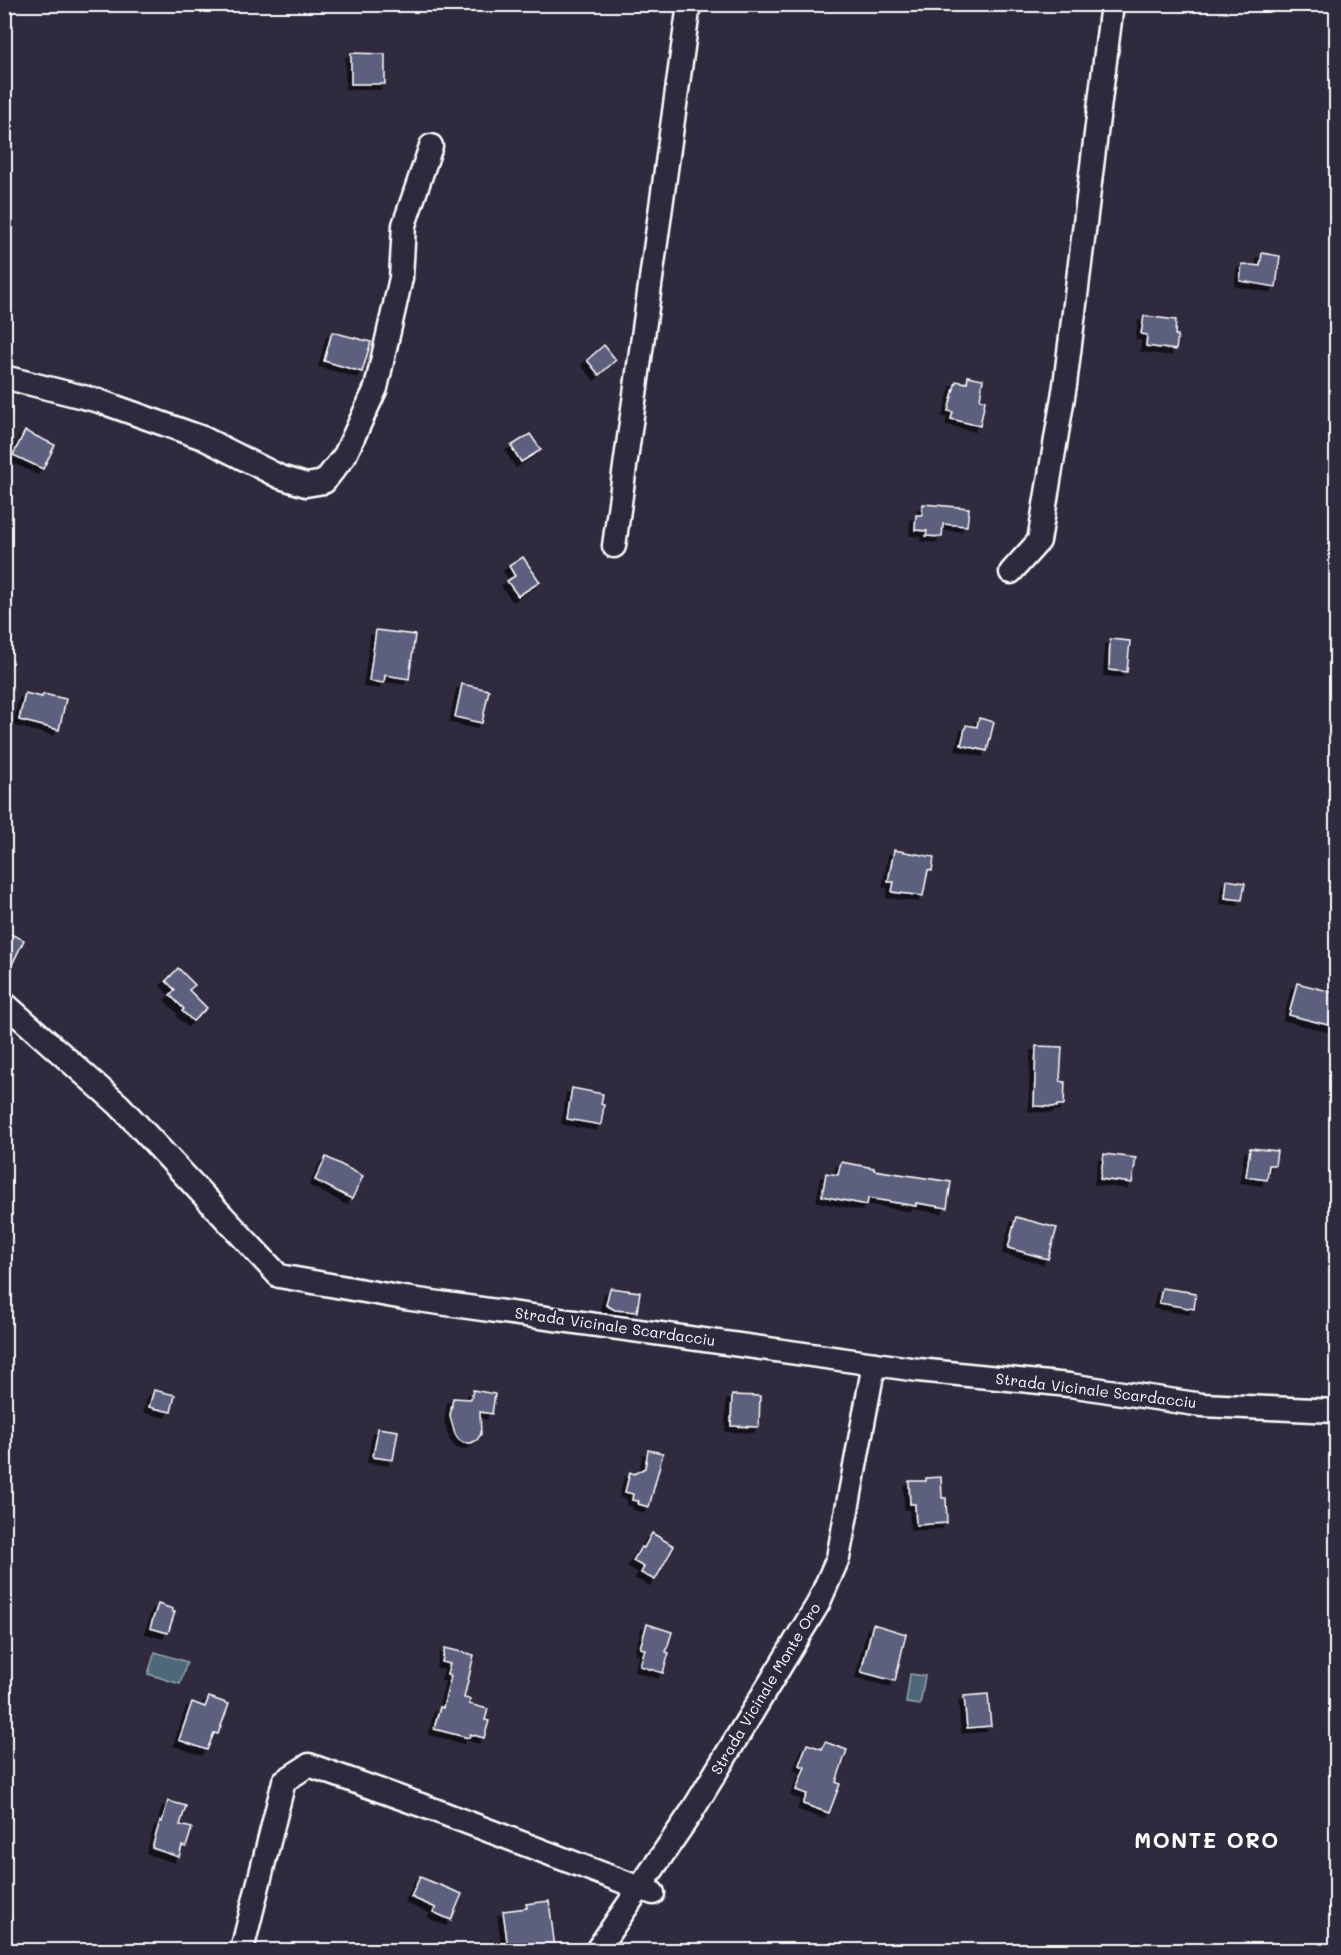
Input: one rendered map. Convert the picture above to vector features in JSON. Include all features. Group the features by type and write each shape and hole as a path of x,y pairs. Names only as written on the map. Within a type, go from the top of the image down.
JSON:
{"street":[{"path":"614,546 689,4"},
{"path":"1011,572 1040,541 1065,385 1112,4"},
{"path":"4,377 99,401 203,438 289,480 306,485 324,482 345,455 375,388 401,278 404,225 431,146"},
{"name":"Strada Vicinale Scardacciu","path":"4,1003 119,1105 279,1276 404,1298 882,1365 1069,1385 1202,1405 1336,1411"},
{"name":"Strada Vicinale Monte Oro","path":"610,1950 843,1583 882,1365"},
{"path":"242,1950 284,1781 309,1765 647,1891"},
{"name":"Strada Vicinale Monte Oro","path":"597,1950 647,1891"}],"water":[{"path":"155,1652 187,1662 180,1684 148,1674"},
{"path":"910,1674 925,1676 920,1705 906,1703"}],"building":[{"path":"351,53 385,54 385,84 351,84"},
{"path":"1262,253 1280,256 1276,287 1240,281 1242,264 1260,266"},
{"path":"1144,316 1176,320 1175,335 1178,335 1176,350 1146,346 1147,335 1141,334"},
{"path":"332,332 371,342 362,372 324,361"},
{"path":"604,345 616,360 599,375 587,360"},
{"path":"968,376 983,379 980,399 985,401 980,426 951,419 953,412 948,411 956,381 967,383"},
{"path":"25,431 55,445 43,469 13,455"},
{"path":"530,434 541,450 521,462 511,446"},
{"path":"923,504 969,508 967,526 943,524 942,537 926,536 927,531 915,530 916,515 922,515"},
{"path":"523,557 540,582 518,596 507,581 515,576 509,566"},
{"path":"376,630 415,635 409,679 385,675 384,683 369,681"},
{"path":"1110,639 1130,641 1127,672 1109,670"},
{"path":"462,684 489,690 482,723 455,717"},
{"path":"25,693 66,699 59,730 19,720"},
{"path":"979,718 994,722 987,751 961,745 966,725 977,727"},
{"path":"894,850 934,857 932,871 928,870 923,896 892,892 894,882 888,882"},
{"path":"1227,880 1245,883 1242,900 1225,898"},
{"path":"4,931 24,940 4,981"},
{"path":"178,968 195,985 189,990 207,1008 193,1021 170,995 175,990 166,981"},
{"path":"1297,983 1336,993 1336,1027 1289,1015"},
{"path":"1036,1046 1062,1047 1060,1081 1065,1082 1064,1105 1034,1106"},
{"path":"572,1088 603,1094 601,1125 567,1119"},
{"path":"1250,1148 1277,1151 1275,1165 1269,1165 1267,1180 1246,1177"},
{"path":"1104,1154 1136,1158 1132,1183 1100,1179"},
{"path":"326,1157 363,1176 352,1199 315,1180"},
{"path":"841,1162 874,1168 874,1170 951,1182 947,1208 916,1203 916,1206 868,1198 867,1205 822,1196 826,1173 838,1175"},
{"path":"1016,1217 1057,1228 1048,1259 1008,1248"},
{"path":"610,1288 640,1292 637,1312 615,1310 606,1305"},
{"path":"1162,1288 1196,1293 1194,1309 1159,1303"},
{"path":"154,1390 175,1395 171,1412 149,1407"},
{"path":"473,1390 495,1394 492,1414 480,1412 481,1434 477,1440 464,1443 455,1434 450,1416 453,1398 471,1399"},
{"path":"732,1395 760,1396 759,1427 731,1426"},
{"path":"378,1428 398,1431 393,1460 373,1457"},
{"path":"648,1450 663,1453 649,1507 638,1504 639,1501 632,1500 633,1494 625,1492 630,1472 634,1474 645,1468"},
{"path":"941,1477 942,1498 946,1498 947,1523 916,1525 915,1504 910,1504 909,1481 926,1481 926,1478"},
{"path":"652,1533 674,1546 655,1580 641,1573 644,1567 633,1561 641,1547 644,1548"},
{"path":"158,1604 173,1609 172,1612 175,1612 168,1633 150,1628"},
{"path":"647,1624 672,1632 663,1673 640,1666 645,1649 640,1648"},
{"path":"873,1624 906,1634 895,1681 861,1672"},
{"path":"445,1648 474,1655 464,1698 470,1699 469,1704 488,1709 485,1720 489,1721 484,1738 470,1734 469,1738 434,1729 440,1707 443,1708 451,1676 447,1675 450,1664 442,1662"},
{"path":"988,1694 991,1726 967,1728 964,1696"},
{"path":"209,1697 229,1704 218,1734 214,1733 207,1750 179,1740 192,1702 205,1707"},
{"path":"825,1742 847,1750 836,1782 840,1784 829,1813 803,1804 807,1794 796,1790 805,1767 799,1765 807,1744 822,1749"},
{"path":"168,1801 186,1806 180,1825 192,1828 186,1847 182,1846 179,1857 152,1848"},
{"path":"420,1877 462,1894 451,1920 433,1912 436,1908 411,1897"},
{"path":"549,1901 555,1948 535,1950 534,1944 508,1948 503,1911 527,1908 526,1904"}],"district":[{"name":"MONTE ORO","path":"1207,1841"}]}
